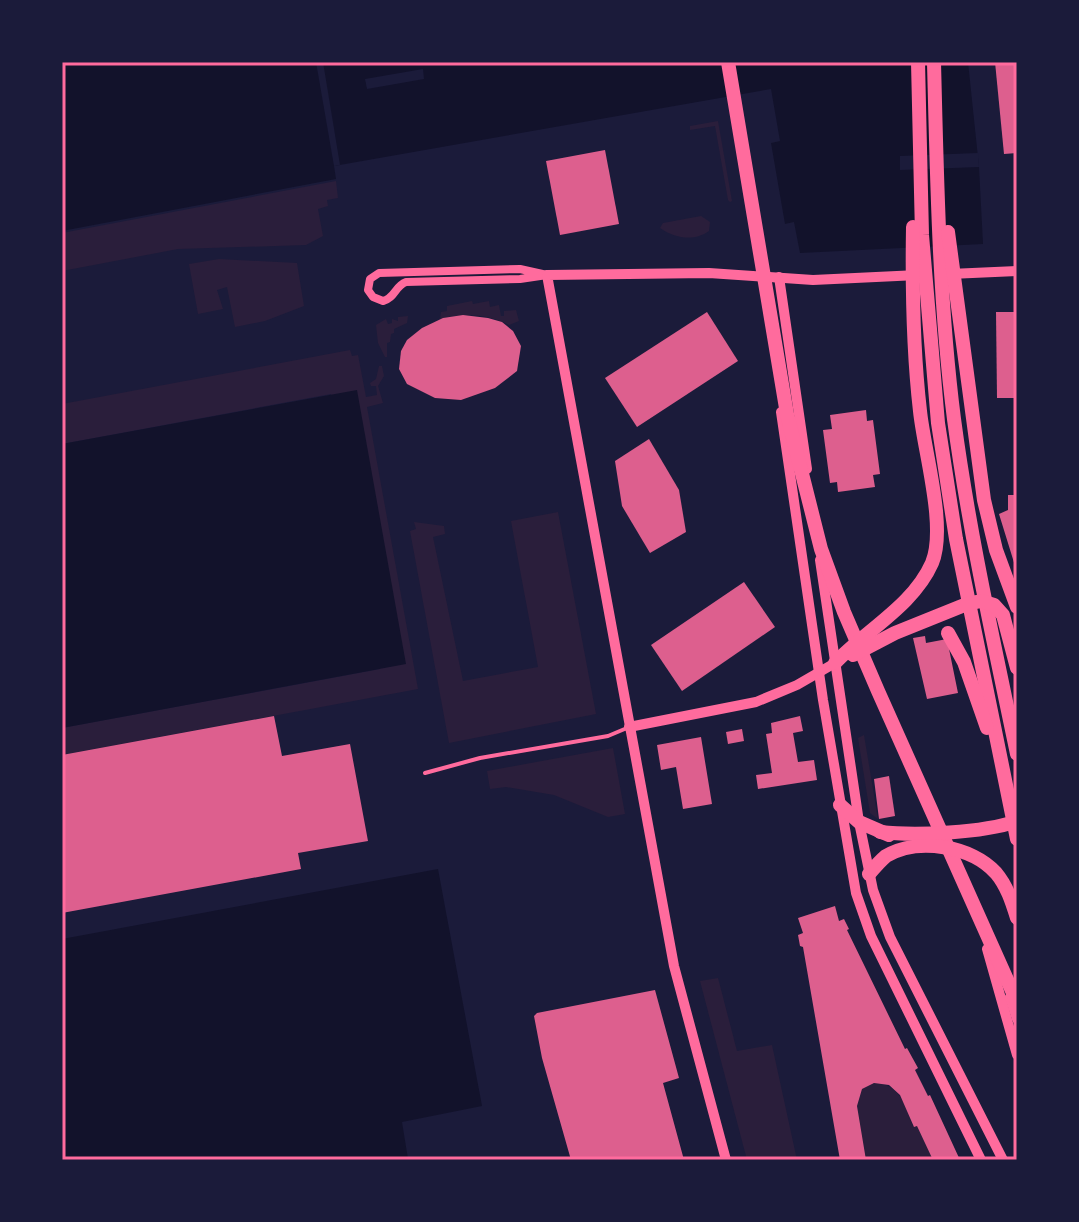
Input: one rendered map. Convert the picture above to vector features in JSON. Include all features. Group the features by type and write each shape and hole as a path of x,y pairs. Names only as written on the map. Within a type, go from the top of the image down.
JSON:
{"highway":[{"path":"731,62 787,414 814,526 844,612 1017,1002"},
{"path":"731,62 792,412 813,503 849,610 1017,990"},
{"path":"918,62 923,259 938,423 956,539 1017,837"},
{"path":"934,62 942,283 955,420 974,536 1017,754"},
{"path":"835,663 917,588 931,565 938,540 920,412 914,337 913,223 919,123"},
{"path":"936,124 981,484 996,550 1017,607"},
{"path":"835,663 895,633 981,601 994,605 1003,615 1017,668"},
{"path":"948,633 964,662 985,723 1017,837"},
{"path":"840,805 859,822 908,842 1017,821"},
{"path":"880,832 931,840 983,861 1005,886 1017,918"},
{"path":"887,856 931,840"},
{"path":"869,874 887,856 908,842"}],"street":[{"path":"547,275 520,269 384,273 372,277 368,287 373,297 383,301 391,298 406,282 520,279 547,275 657,273 813,280 1017,271"},
{"path":"547,275 676,975 726,1160"},
{"path":"760,276 852,879 871,936 981,1160"},
{"path":"779,277 869,874 890,937 1003,1160"},
{"path":"629,727 756,702 776,695 835,663"},
{"path":"963,882 990,959 1017,1055"},
{"path":"990,930 1017,1019"}],"lane":[{"path":"425,773 480,758 608,736 629,727"}],"shaded area":[{"path":"62,62 968,62 983,244 800,253 794,222 785,224 771,143 780,141 771,89 334,166 336,179 62,231"},
{"path":"718,121 730,202 715,126 690,130 690,126"},
{"path":"336,181 338,198 327,200 328,206 318,209 323,236 306,245 178,249 62,271 62,233"},
{"path":"701,216 710,222 709,231 697,237 678,236 660,228 663,223"},
{"path":"219,259 297,263 304,306 265,321 235,327 227,287 217,290 223,309 198,314 189,264"},
{"path":"472,301 473,304 489,301 490,307 499,305 501,316 504,316 504,311 516,310 519,321 509,325 467,315 440,319 441,312 447,311 447,306"},
{"path":"408,316 407,323 394,329 391,334 385,357 378,343 376,325 386,319 388,324 392,323 392,319 398,321 398,317"},
{"path":"350,350 352,356 358,355 366,397 377,395 376,386 370,383 376,379 379,366 382,366 384,376 378,386 383,403 367,407 418,689 62,755 62,728 380,669 331,394 62,444 62,404"},
{"path":"357,390 406,664 62,728 62,444"},
{"path":"558,512 596,714 449,743 410,531 416,529 414,522 444,526 445,534 433,537 463,681 538,667 511,521"},
{"path":"864,735 878,819 870,813 858,738"},
{"path":"613,748 625,814 608,817 554,795 506,787 490,789 487,771"},
{"path":"438,869 482,1106 402,1122 408,1159 404,1160 62,1160 62,939"},
{"path":"718,978 737,1051 772,1045 797,1160 747,1160 700,981"},
{"path":"874,1083 890,1087 900,1097 932,1158 866,1160 857,1106 862,1089"}],"pier":[{"path":"316,62 323,62 340,165 334,166"},
{"path":"423,69 424,79 367,89 365,79"},
{"path":"978,153 979,167 900,170 900,156"}],"building":[{"path":"995,62 1017,62 1017,153 1004,154"},
{"path":"605,150 619,224 560,235 546,161"},
{"path":"707,312 738,361 637,427 605,378"},
{"path":"996,312 1017,312 1017,398 997,398"},
{"path":"463,315 502,322 513,331 521,346 517,371 495,388 461,400 435,398 407,384 399,369 401,351 407,340 422,328 443,318"},
{"path":"866,410 867,421 873,420 880,474 873,475 875,487 838,492 837,482 830,483 823,430 832,429 830,415"},
{"path":"649,439 679,490 686,532 650,553 622,506 615,461"},
{"path":"1008,495 1017,495 1016,569 999,514 1008,510"},
{"path":"744,582 775,627 682,691 651,645"},
{"path":"925,636 926,643 947,639 958,693 927,699 913,638"},
{"path":"274,716 282,756 350,744 368,841 298,853 301,869 62,913 62,755"},
{"path":"800,716 803,731 793,733 798,762 814,760 817,780 758,789 756,775 772,773 766,734 772,733 771,723"},
{"path":"742,729 744,741 728,744 726,732"},
{"path":"701,737 712,804 683,809 676,767 661,770 657,745"},
{"path":"889,776 895,816 879,819 874,779"},
{"path":"835,906 839,921 844,919 960,1160 929,1160 932,1158 900,1095 889,1085 874,1083 862,1089 857,1106 866,1160 840,1160 803,947 798,935 803,933 798,918"},
{"path":"655,990 679,1078 663,1083 684,1160 571,1160 542,1058 534,1016"}]}
